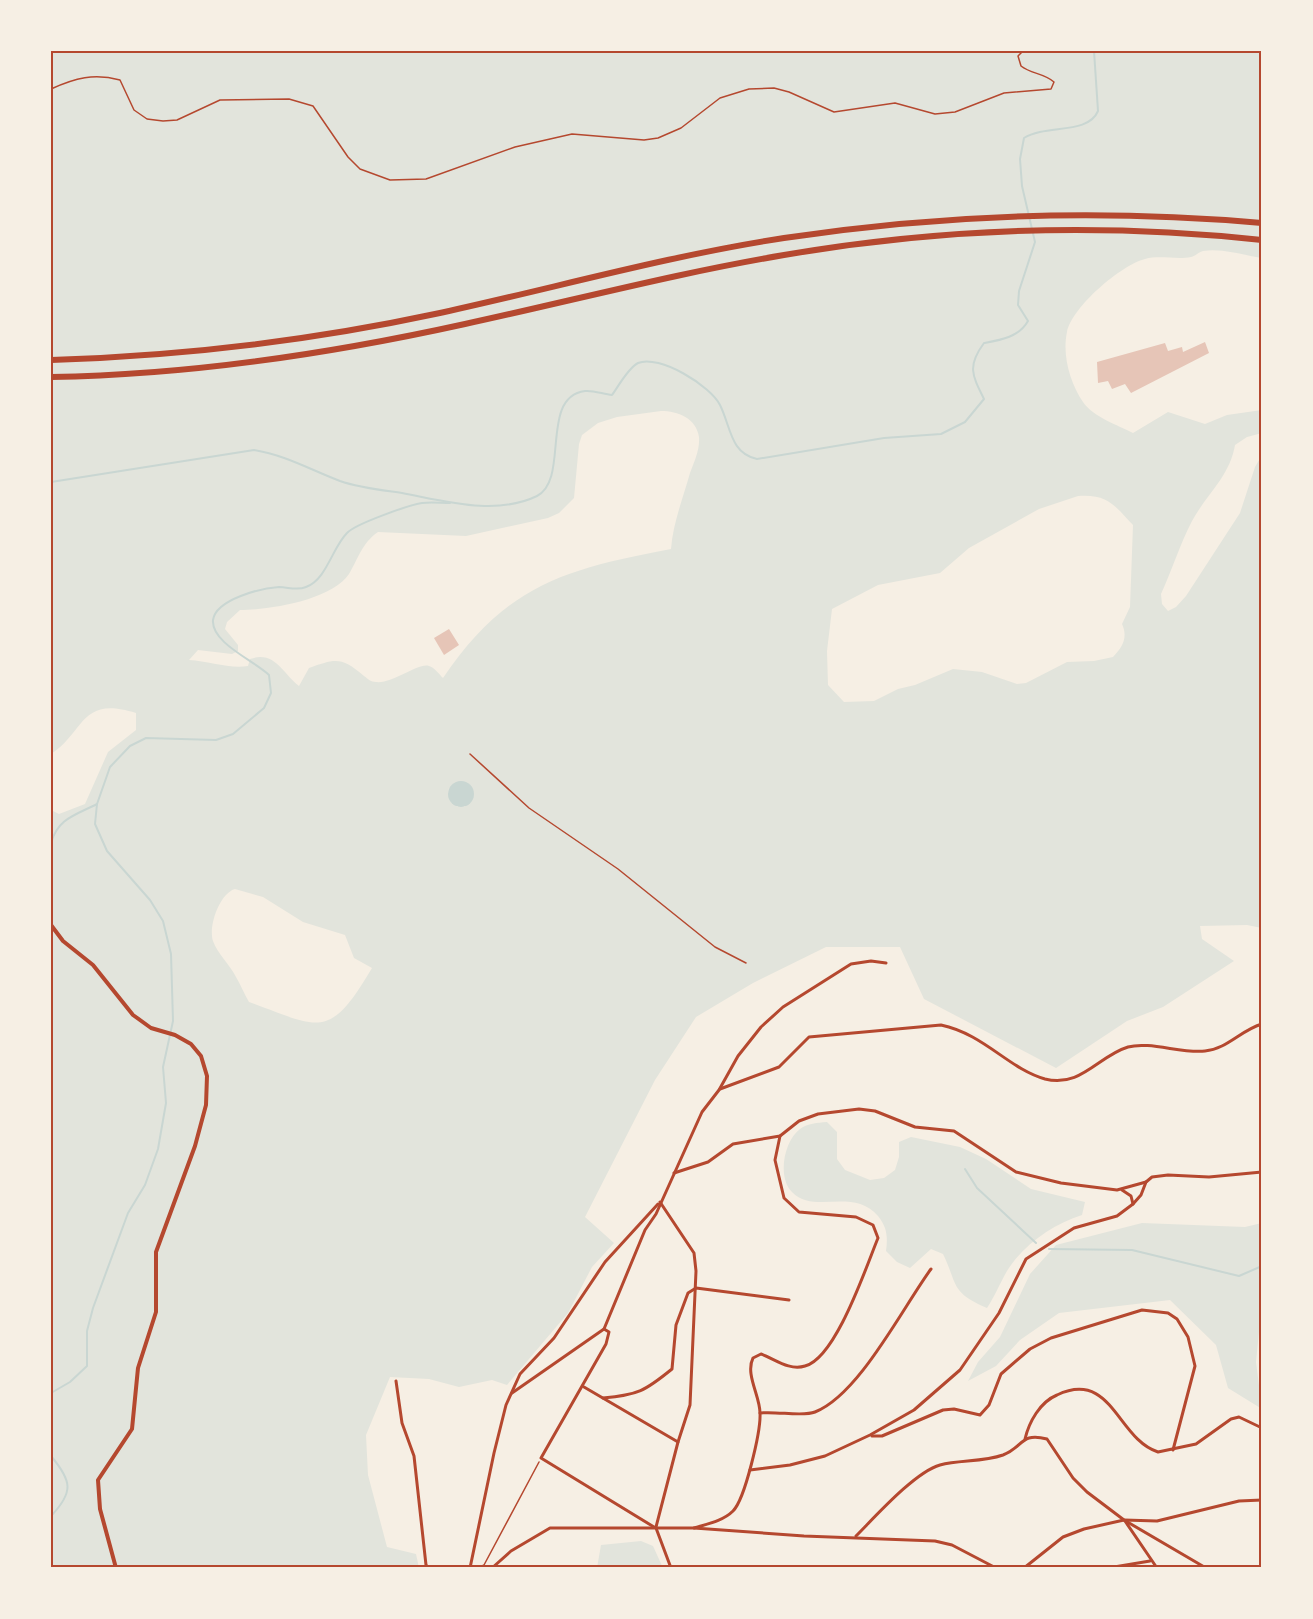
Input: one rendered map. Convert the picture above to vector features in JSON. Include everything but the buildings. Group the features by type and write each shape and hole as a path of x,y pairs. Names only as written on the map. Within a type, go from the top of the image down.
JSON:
{"highway":[{"path":"51,360 132,357 214,350 325,335 434,314 729,248 792,237 921,221 1039,214 1138,215 1262,224"},
{"path":"51,377 203,368 334,350 464,325 744,262 844,246 922,237 1022,231 1138,231 1262,240"}],"street":[{"path":"51,925 63,941 93,965 133,1015 151,1028 175,1035 191,1044 201,1056 207,1076 206,1105 195,1146 156,1252 157,1303 140,1360 132,1429 98,1480 100,1509 116,1568"},
{"path":"512,1393 604,1329 645,1230 702,1112 719,1090 738,1056 761,1027 783,1007 851,964 871,961 886,963"},
{"path":"719,1090 779,1067 809,1037 941,1025 959,1029 1046,1079 1078,1078 1129,1047 1204,1052 1223,1046 1251,1027 1262,1024"},
{"path":"674,1173 708,1162 733,1144 780,1136 799,1121 818,1114 859,1109 875,1111 915,1127 954,1131 1016,1172 1061,1183 1121,1189 1146,1182 1152,1177 1167,1175 1209,1177 1262,1172"},
{"path":"694,1528 726,1516 735,1509 750,1470 760,1413 750,1368 753,1358 761,1354 785,1365 798,1367 813,1363 819,1358 848,1313 878,1238 873,1225 856,1217 799,1212 784,1198 775,1160 780,1136"},
{"path":"750,1470 790,1465 825,1456 870,1436 914,1410 960,1370 999,1313 1026,1258 1074,1228 1117,1216 1141,1195 1146,1182"},
{"path":"1121,1189 1131,1196 1133,1204"},
{"path":"660,1202 694,1253 696,1288 690,1405 656,1528 671,1568"},
{"path":"470,1568 494,1453 520,1374 554,1338 605,1262 660,1202"},
{"path":"760,1413 813,1413 840,1395 877,1353 931,1269"},
{"path":"603,1398 634,1396 654,1384 672,1369 676,1325 688,1293 696,1288 789,1300"},
{"path":"870,1436 882,1436 943,1410 954,1409 980,1415 989,1404 1001,1374 1030,1349 1051,1338 1142,1310 1168,1313 1177,1319 1194,1353 1195,1366 1173,1449"},
{"path":"604,1329 609,1332 609,1338 541,1458 656,1528"},
{"path":"396,1381 402,1423 414,1456 426,1565 429,1568"},
{"path":"583,1387 678,1442"},
{"path":"1025,1439 1029,1425 1051,1397 1078,1389 1099,1395 1150,1449 1158,1452 1196,1443 1231,1419 1239,1417 1262,1428"},
{"path":"856,1536 906,1487 938,1466 998,1457 1012,1452 1025,1439 1034,1435 1047,1439 1073,1478 1087,1492 1124,1520 1206,1568"},
{"path":"1024,1568 1063,1536 1124,1520 1157,1521 1239,1501 1262,1500"},
{"path":"1124,1520 1157,1568"},
{"path":"492,1568 511,1551 550,1528 694,1528 945,1543 996,1568"},
{"path":"1108,1568 1151,1561"}],"path":[{"path":"51,89 75,78 92,76 120,80 134,110 147,119 163,121 177,120 220,100 289,99 313,106 348,157 360,168 390,180 426,179 515,147 572,134 644,140 658,138 681,128 720,98 749,89 774,88 789,92 834,112 896,103 945,114 1004,93 1051,89 1054,84 1050,78 1032,73 1021,66 1018,56 1023,51"},
{"path":"1044,51 1058,51"},
{"path":"470,754 529,808 618,869 714,946 746,963"},
{"path":"478,1568 484,1565 541,1458"}],"shaded area":[{"path":"51,51 1262,51 1262,258 1210,250 1191,257 1145,259 1123,269 1088,299 1071,322 1067,332 1066,359 1074,386 1087,407 1099,416 1133,433 1168,412 1205,424 1227,415 1262,410 1262,433 1247,437 1235,445 1223,476 1192,521 1161,594 1162,604 1168,611 1176,607 1186,596 1240,513 1255,467 1262,455 1262,928 1247,925 1200,926 1202,939 1234,961 1163,1007 1127,1021 1056,1068 924,999 900,947 826,947 753,983 696,1017 655,1080 585,1217 614,1243 592,1267 568,1313 507,1385 492,1380 459,1387 429,1379 390,1377 366,1435 368,1475 387,1547 416,1554 419,1568 51,1568 51,810 59,814 85,804 108,752 136,730 136,713 118,709 93,712 51,754","holes":["661,411 674,412 690,420 697,430 698,451 679,511 671,549 600,565 569,574 541,586 490,621 443,678 433,668 425,666 390,680 374,682 350,665 332,661 309,668 299,686 278,665 266,658 250,659 248,666 241,667 189,660 198,650 232,654 238,651 238,645 225,629 227,622 240,610 299,602 329,591 341,583 349,574 364,546 378,532 466,536 548,518 559,513 574,498 579,444 582,435 598,423 617,417","1078,496 1097,497 1110,502 1133,525 1130,607 1122,624 1125,633 1124,642 1113,657 1094,661 1067,662 1026,683 1017,684 982,672 953,669 915,685 898,689 874,701 844,702 828,685 827,651 832,609 878,585 940,573 969,548 1039,509","467,783 472,788 465,807 457,807 448,792 449,788","235,889 263,897 303,922 345,935 354,958 372,968 345,1008 333,1018 321,1022 308,1022 249,1002 213,941 212,927 216,911 230,892"]},
{"path":"461,781 470,785 474,794 470,803 461,807 452,803 448,794 452,785"},
{"path":"827,1122 837,1132 837,1159 845,1170 870,1180 884,1178 895,1170 899,1157 899,1142 911,1137 960,1147 986,1159 1031,1189 1085,1202 1082,1215 1060,1224 1030,1244 1007,1271 987,1308 961,1292 943,1254 931,1249 910,1268 897,1262 886,1251 887,1237 883,1224 878,1216 868,1208 857,1203 811,1201 792,1192 787,1185 784,1169 786,1150 790,1142 803,1127"},
{"path":"1142,1223 1245,1227 1262,1223 1262,1302 1256,1362 1262,1409 1228,1388 1216,1345 1170,1300 1059,1313 1020,1340 996,1366 968,1381 978,1362 1000,1337 1030,1274 1056,1245"},
{"path":"641,1541 653,1546 663,1568 597,1568 601,1545"}],"waterway":[{"path":"51,482 254,450 276,455 340,481 363,487 470,505 488,506 521,502 537,496 547,487 555,457 558,422 563,408 571,397 585,391 612,395 631,369 638,363 647,361 671,367 696,381 715,397 736,445 748,456 757,459 884,438 941,434 965,422 984,399 973,371 975,358 984,343 1015,334 1028,321 1018,305 1019,291 1035,242 1022,186 1020,159 1024,138 1043,131 1076,126 1093,118 1098,111 1094,51"},
{"path":"51,1393 70,1382 87,1366 87,1331 93,1308 128,1213 145,1185 158,1149 166,1103 163,1067 173,1021 171,954 163,921 150,900 107,851 95,824 97,804 110,767 130,746 146,738 216,740 233,734 264,708 271,693 269,675 226,644 219,636 214,628 213,620 222,606 241,596 262,590 279,587 299,589 306,587 319,577 342,539 352,529 415,504 450,503"},
{"path":"51,843 63,823 97,804"},
{"path":"965,1169 977,1188 1036,1243"},
{"path":"1049,1249 1132,1250 1239,1276 1262,1266"},
{"path":"51,1456 63,1473 68,1486 64,1500 51,1516"}]}
